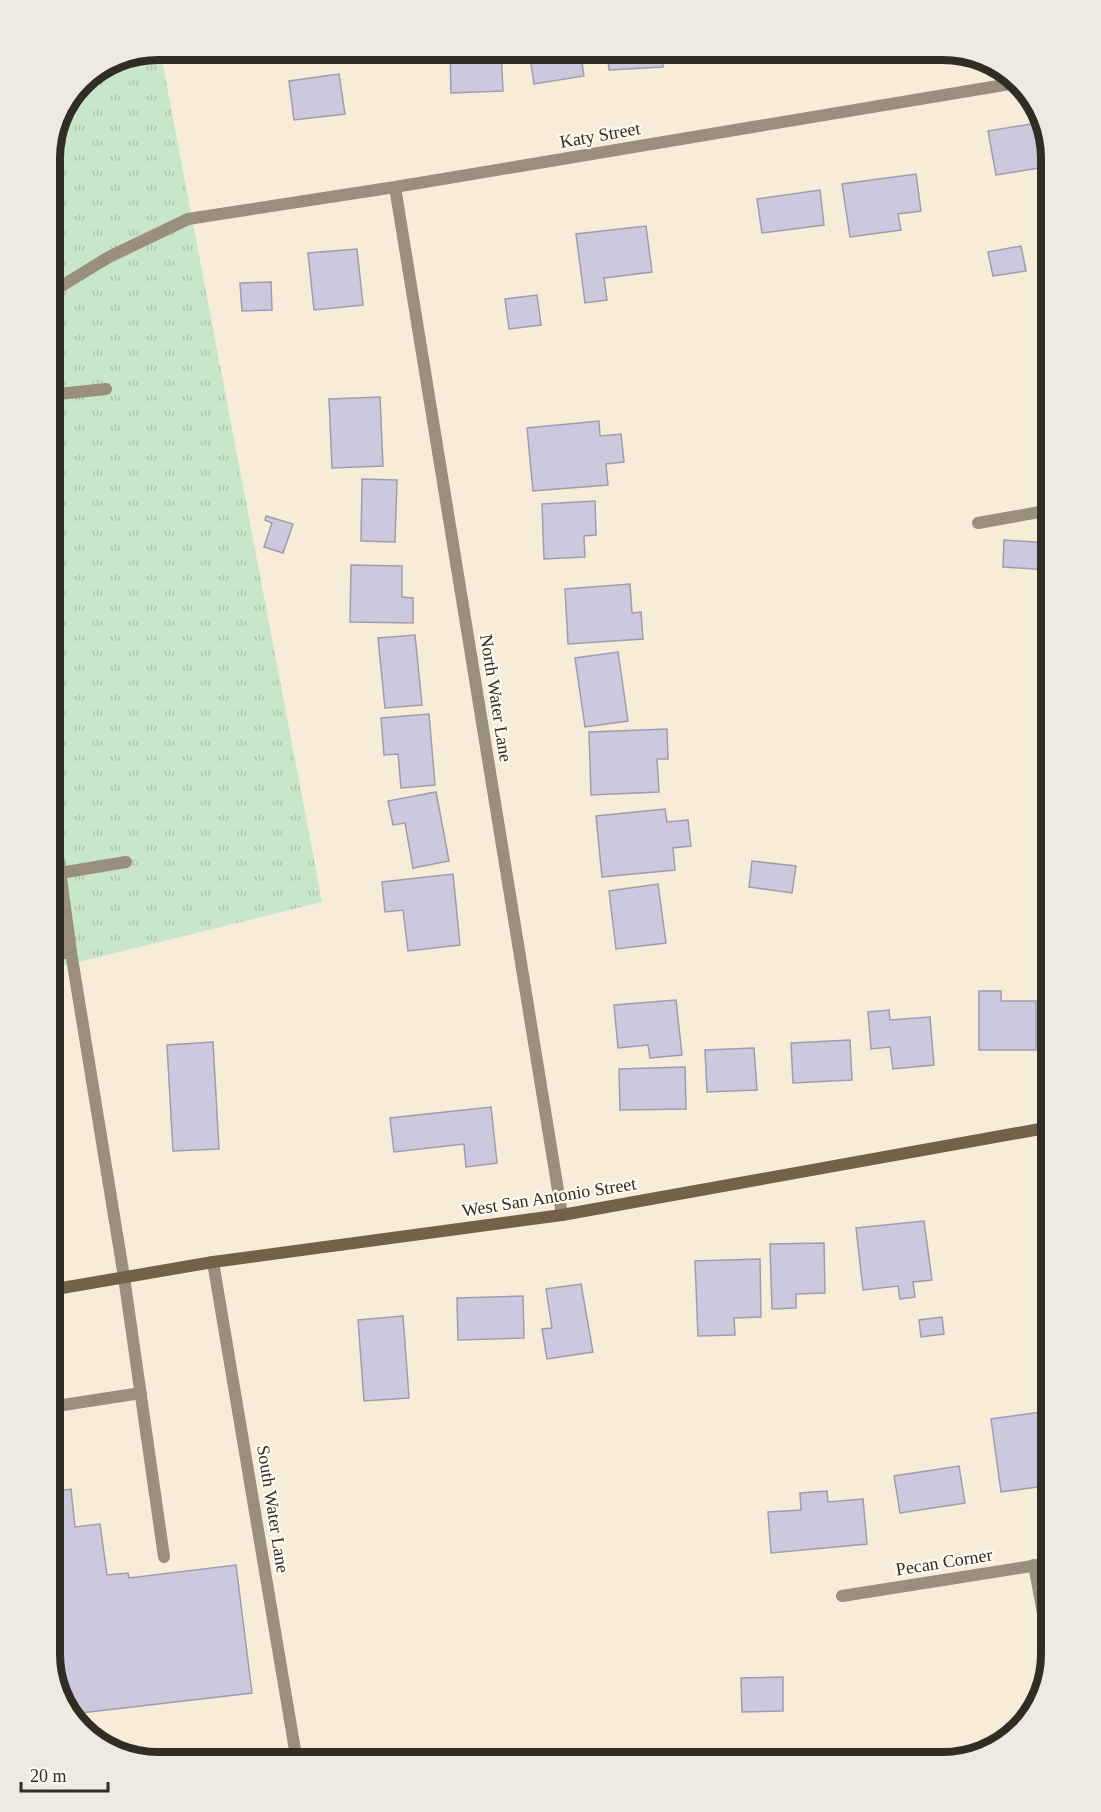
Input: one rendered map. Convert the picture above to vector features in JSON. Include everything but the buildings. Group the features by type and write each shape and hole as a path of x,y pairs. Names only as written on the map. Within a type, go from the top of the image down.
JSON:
{"street":[{"name":"Katy Street","path":"60,287 109,258 188,219 395,187 1008,84"},
{"name":"North Water Lane","path":"395,187 562,1215"},
{"path":"60,394 105,388"},
{"path":"978,523 1041,512"},
{"path":"126,862 60,873 124,1278 164,1557"},
{"path":"60,954 71,952"},
{"name":"West San Antonio Street","path":"60,1288 213,1262 562,1215 1041,1129"},
{"name":"South Water Lane","path":"213,1262 295,1752"},
{"path":"60,1405 141,1393"},
{"name":"Pecan Corner","path":"842,1596 1041,1564"},
{"path":"1034,1565 1041,1602"}],"green space":[{"path":"162,60 322,902 60,967 60,152 63,133 80,98 93,84 109,73 139,62"}]}
